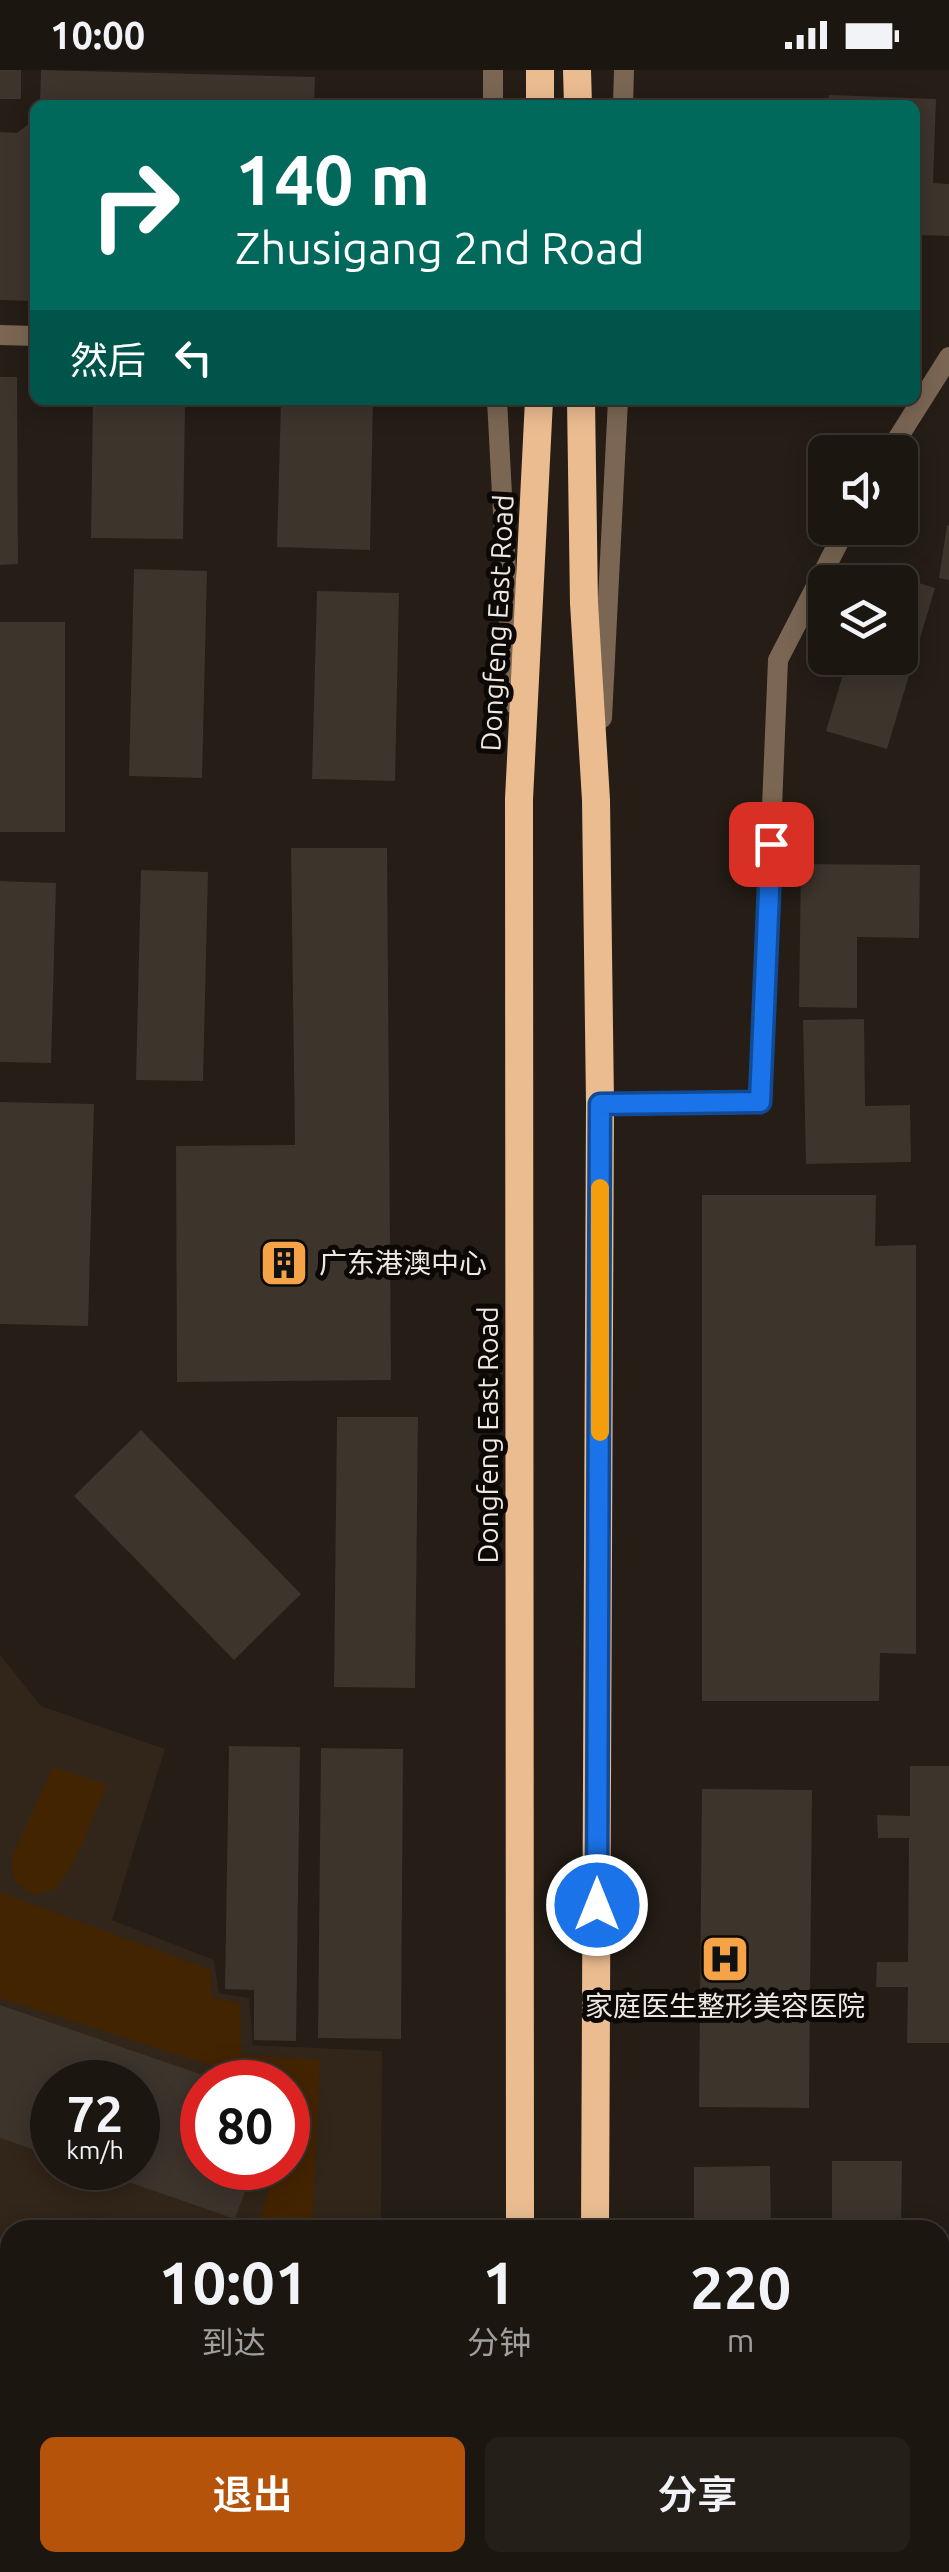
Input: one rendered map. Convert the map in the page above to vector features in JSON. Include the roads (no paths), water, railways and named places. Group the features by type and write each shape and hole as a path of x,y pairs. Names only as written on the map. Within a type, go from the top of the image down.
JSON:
{"highway":[{"name":"Dongfeng East Road","path":"520,2220 519,799 539,405"},
{"path":"581,405 584,604 596,800 600,1104 595,2220"}],"street":[{"path":"492,100 493,70"},
{"path":"623,100 624,70"},
{"path":"0,336 30,336"},
{"path":"920,404 949,357"},
{"path":"497,405 519,799"},
{"path":"596,800 618,405"},
{"path":"901,435 919,405"},
{"path":"600,1104 760,1102 778,660 837,545"}],"place":[{"name":"广东港澳中心","path":"284,1263"},
{"name":"家庭医生整形美容医院","path":"725,1959"}]}
